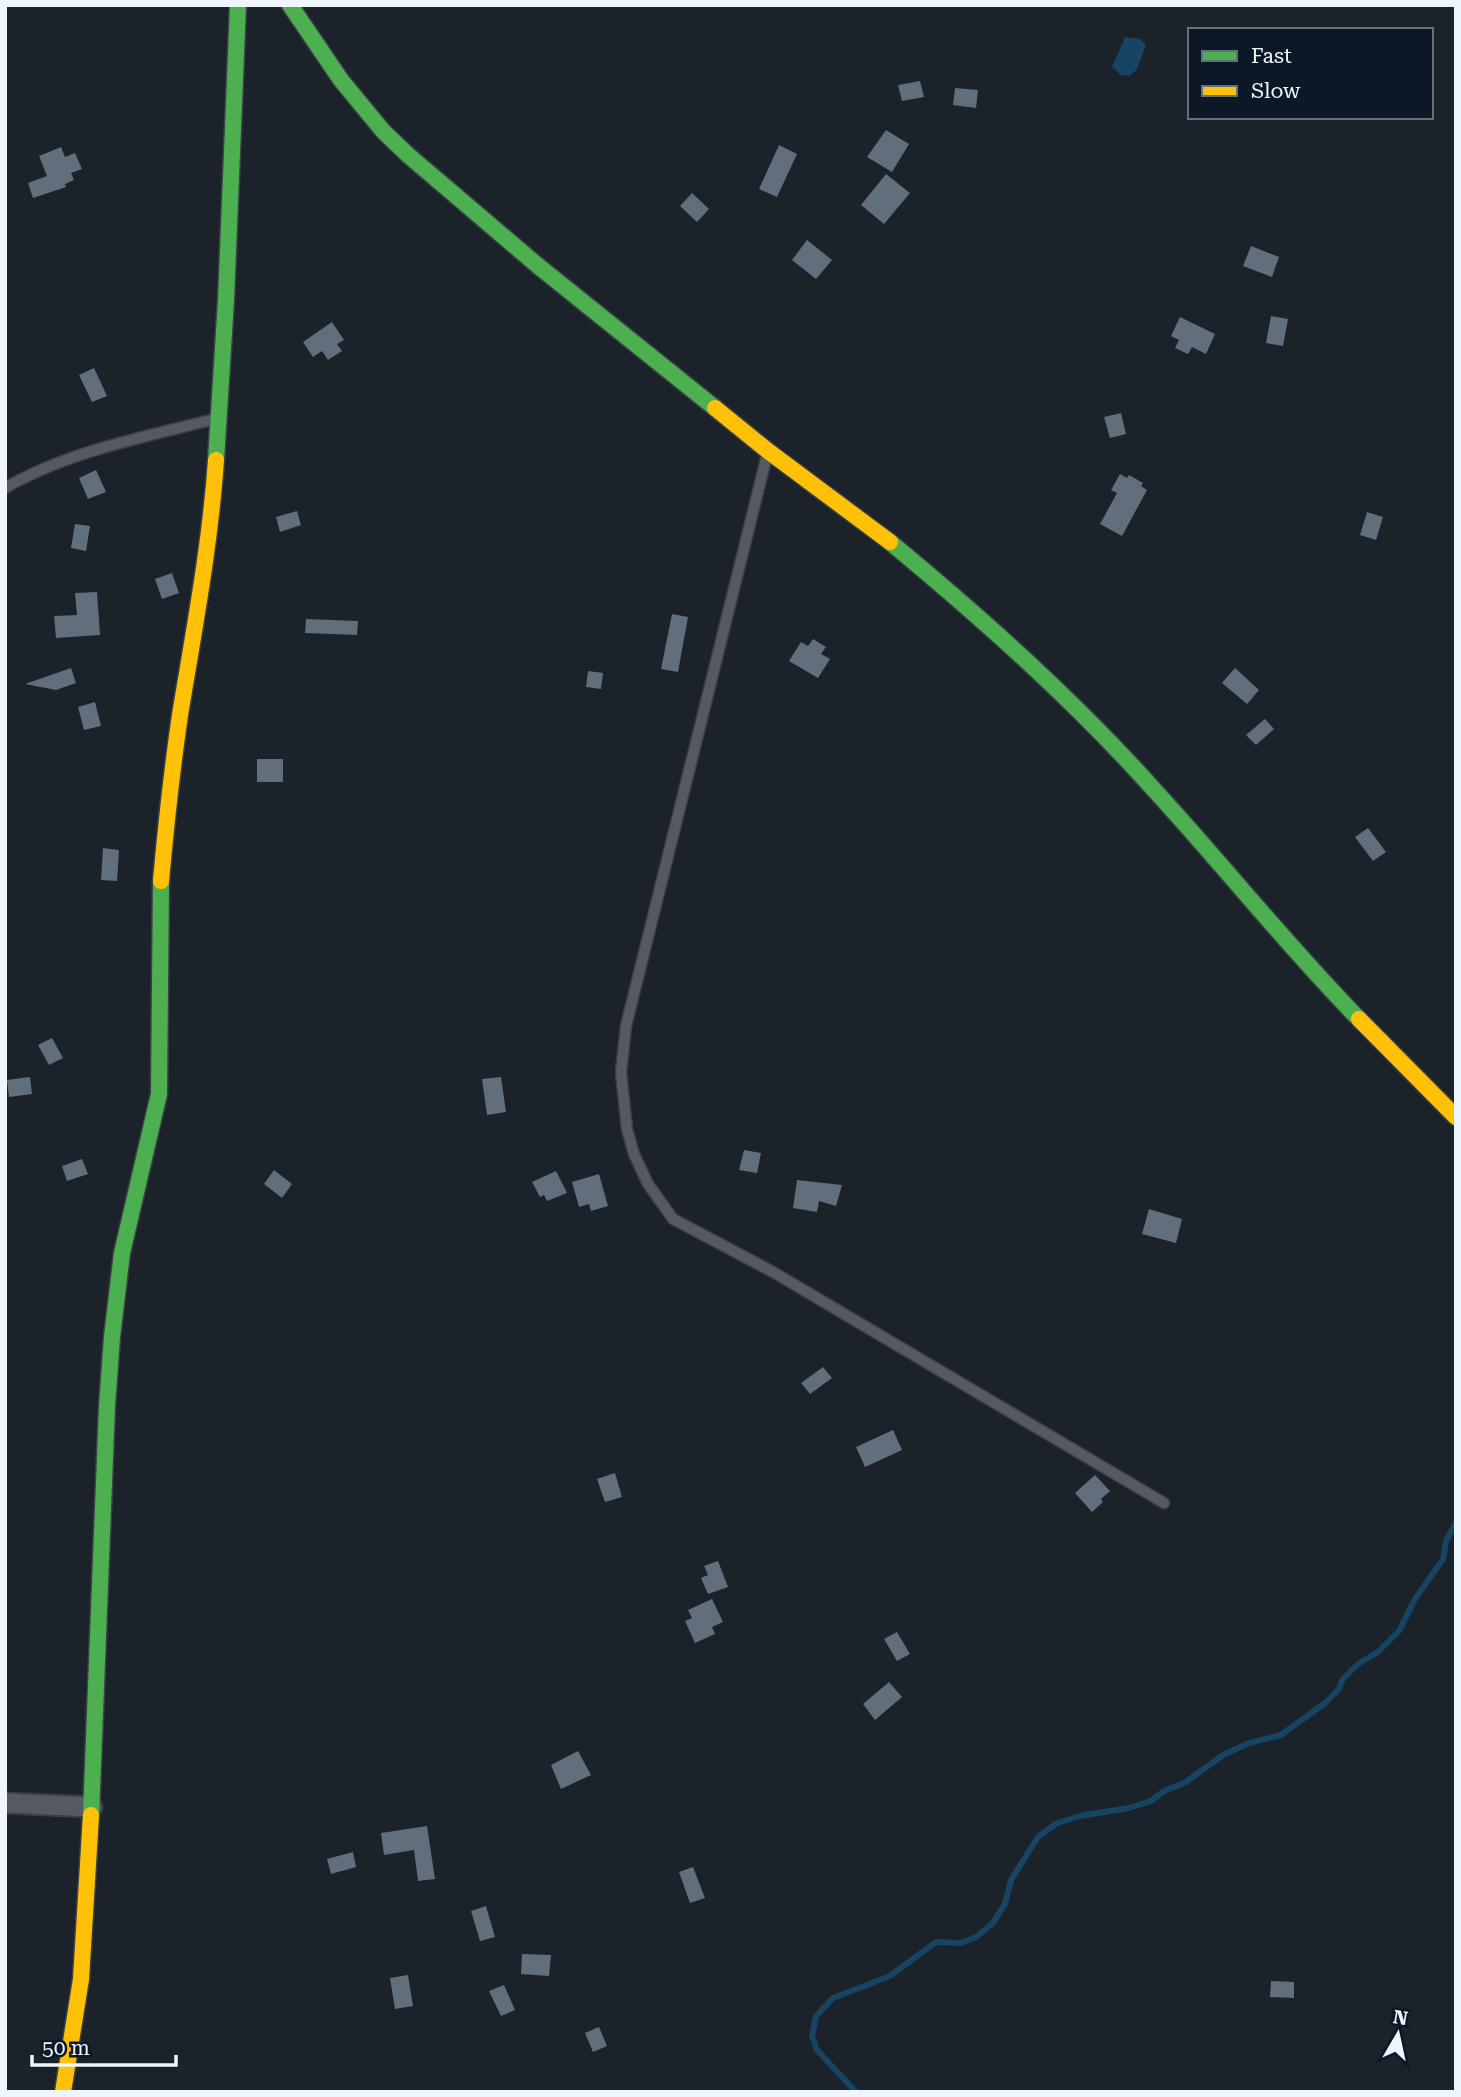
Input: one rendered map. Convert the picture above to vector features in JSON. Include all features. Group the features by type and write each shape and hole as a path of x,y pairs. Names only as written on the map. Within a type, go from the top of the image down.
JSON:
{"street":[{"path":"63,2092 81,1979 92,1807 112,1337 122,1253 159,1094 160,895 180,717 205,572 219,418 238,5"},
{"path":"290,5 341,80 383,131 408,155 537,265 768,451 871,526 960,600 1103,736 1156,791 1326,985 1456,1117"},
{"path":"5,1803 92,1807"}],"lane":[{"path":"5,488 105,446 219,418"},
{"path":"768,451 626,1026 621,1072 627,1129 634,1154 648,1184 673,1219 773,1272 1164,1503"}],"water":[{"path":"1125,37 1140,39 1146,45 1137,69 1130,76 1121,75 1112,67"}],"building":[{"path":"920,81 924,97 902,101 898,85"},
{"path":"955,88 978,90 976,108 953,105"},
{"path":"886,130 909,144 892,172 867,157"},
{"path":"779,145 797,154 777,197 759,189"},
{"path":"61,147 65,157 75,153 82,169 71,173 74,180 65,184 66,187 33,198 28,183 47,176 39,156"},
{"path":"886,174 910,193 884,224 861,205"},
{"path":"692,193 709,209 697,222 680,206"},
{"path":"807,240 832,260 816,279 792,260"},
{"path":"1251,246 1279,257 1272,277 1243,266"},
{"path":"1271,316 1288,319 1283,346 1266,343"},
{"path":"1180,317 1215,334 1206,354 1192,347 1188,354 1175,348 1179,340 1171,336"},
{"path":"332,322 344,340 337,344 342,351 328,360 322,351 313,357 303,342"},
{"path":"94,368 107,396 92,402 79,375"},
{"path":"1121,413 1126,434 1110,438 1104,417"},
{"path":"96,470 106,492 88,499 79,478"},
{"path":"1120,474 1127,478 1129,475 1143,483 1141,486 1147,490 1122,536 1100,524 1117,493 1111,490"},
{"path":"297,511 301,525 280,532 276,517"},
{"path":"1367,512 1383,517 1376,540 1360,535"},
{"path":"75,524 90,526 86,551 71,548"},
{"path":"172,573 179,593 162,599 155,579"},
{"path":"97,592 100,635 56,638 54,616 77,615 75,593"},
{"path":"672,614 688,617 678,672 661,669"},
{"path":"306,619 358,621 357,635 305,633"},
{"path":"813,639 826,647 821,654 830,659 818,678 789,661 801,642 808,646"},
{"path":"71,668 76,683 56,690 25,684"},
{"path":"1235,668 1259,690 1247,704 1222,683"},
{"path":"588,671 603,673 601,689 586,687"},
{"path":"95,702 101,726 84,730 78,707"},
{"path":"1265,719 1274,729 1256,745 1246,735"},
{"path":"257,759 283,759 283,782 257,782"},
{"path":"1368,828 1386,852 1373,861 1355,837"},
{"path":"103,848 119,850 117,881 101,880"},
{"path":"52,1038 63,1058 49,1065 38,1045"},
{"path":"30,1077 32,1094 9,1097 7,1080"},
{"path":"501,1077 506,1112 487,1115 482,1079"},
{"path":"744,1150 761,1153 757,1173 739,1170"},
{"path":"82,1159 88,1174 67,1181 62,1166"},
{"path":"274,1170 292,1184 282,1198 264,1184"},
{"path":"556,1171 567,1193 547,1201 544,1195 540,1197 532,1182"},
{"path":"599,1174 608,1206 591,1211 589,1204 579,1207 572,1182"},
{"path":"797,1180 842,1185 836,1206 819,1201 817,1212 793,1208"},
{"path":"1149,1209 1182,1219 1176,1243 1142,1234"},
{"path":"823,1367 832,1378 810,1394 801,1383"},
{"path":"893,1430 902,1450 865,1467 856,1447"},
{"path":"615,1473 622,1497 605,1502 597,1479"},
{"path":"1095,1475 1110,1491 1092,1512 1075,1493"},
{"path":"718,1561 728,1587 708,1594 701,1578 708,1575 704,1566"},
{"path":"712,1599 723,1622 712,1627 715,1634 695,1643 685,1621 692,1618 688,1610"},
{"path":"897,1632 910,1654 897,1661 884,1639"},
{"path":"889,1682 902,1697 875,1720 863,1704"},
{"path":"578,1751 591,1775 561,1789 551,1765"},
{"path":"427,1826 435,1879 418,1881 414,1850 384,1855 381,1833"},
{"path":"353,1852 356,1867 331,1874 327,1859"},
{"path":"693,1867 705,1898 690,1903 679,1872"},
{"path":"486,1906 495,1937 480,1941 471,1911"},
{"path":"522,1954 551,1955 549,1976 521,1974"},
{"path":"408,1975 413,2006 395,2009 390,1978"},
{"path":"1271,1981 1294,1982 1294,1998 1270,1997"},
{"path":"504,1985 515,2010 501,2016 489,1991"},
{"path":"599,2027 607,2046 593,2052 585,2033"}],"waterway":[{"path":"856,2092 817,2050 812,2036 816,2016 833,1998 890,1976 936,1942 961,1943 976,1937 992,1924 1005,1904 1011,1880 1038,1837 1057,1823 1151,1801 1164,1791 1186,1782 1223,1755 1249,1743 1281,1735 1325,1703 1358,1664 1378,1652 1399,1631 1415,1599 1443,1559 1446,1541 1456,1522"}],"traffic: fast":[{"path":"216,460 226,300 238,5"},
{"path":"290,5 341,80 383,131 408,155 537,265 715,408"},
{"path":"890,542 960,601 1094,726 1359,1019"},
{"path":"91,1815 112,1337 122,1253 159,1094 161,881"}],"traffic: slow":[{"path":"715,408 890,542"},
{"path":"161,881 174,756 206,557 216,460"},
{"path":"1359,1019 1456,1117"},
{"path":"63,2092 81,1979 91,1815"}]}
